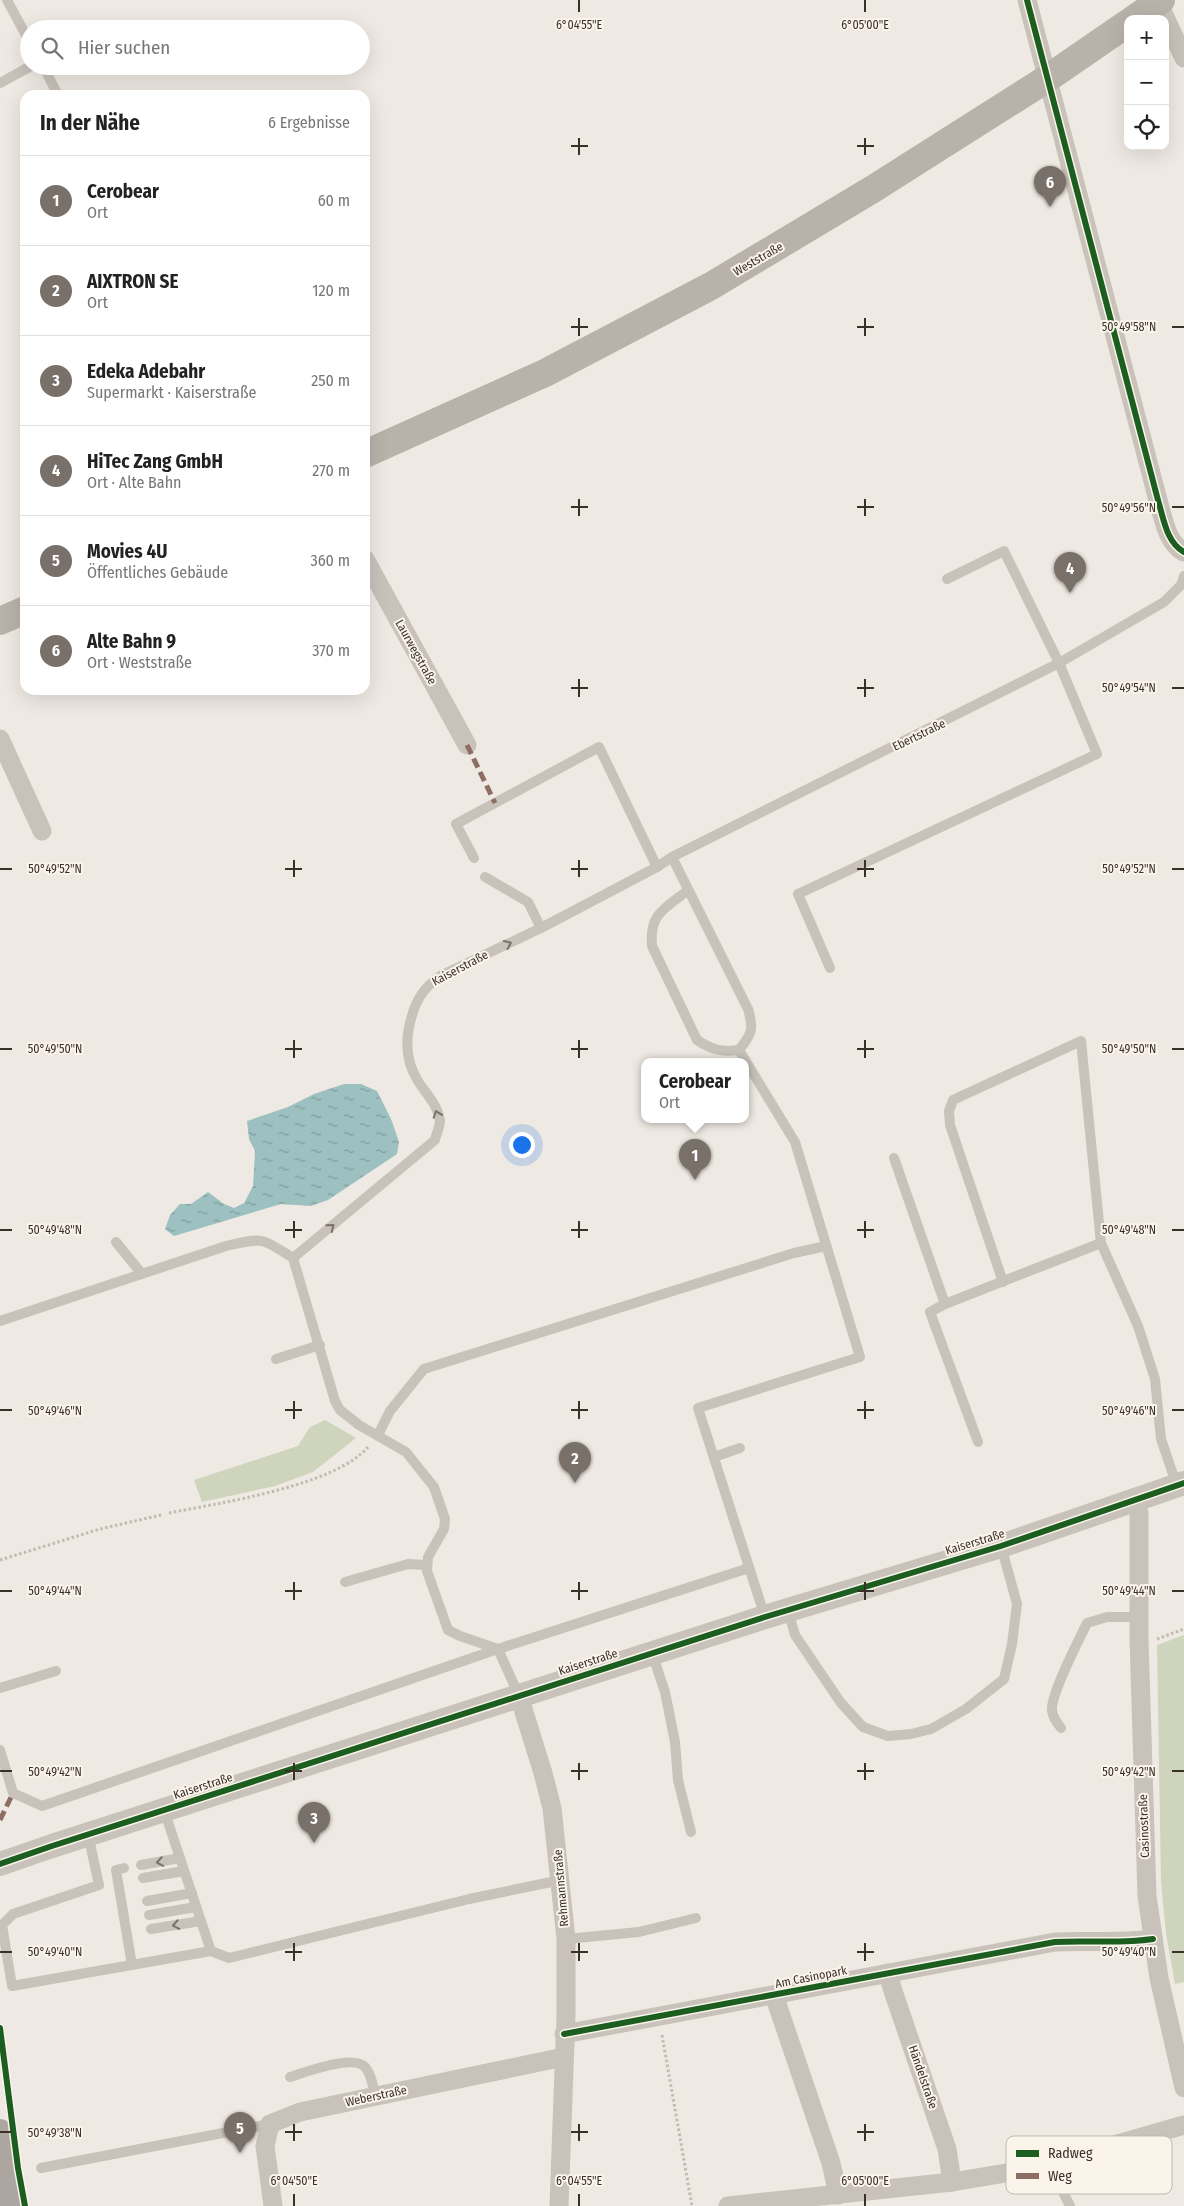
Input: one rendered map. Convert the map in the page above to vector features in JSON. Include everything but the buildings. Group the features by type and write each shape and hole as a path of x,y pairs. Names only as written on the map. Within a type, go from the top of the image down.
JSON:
{"main road":[{"path":"1140,15 1159,1"},
{"name":"Weststraße","path":"370,452 545,373 711,286 873,189 1048,78 1124,26"},
{"path":"0,621 20,612"},
{"path":"0,2132 12,2206"}],"street":[{"path":"1027,0 1140,434 1170,537 1178,549 1184,552"},
{"path":"1159,1 1184,58"},
{"name":"Laurwegstraße","path":"370,568 466,745"},
{"path":"0,739 42,830"},
{"name":"Kaiserstraße","path":"0,1864 88,1834 765,1617 1001,1546 1181,1484"},
{"name":"Casinostraße","path":"1136,1501 1139,1514 1139,1640 1147,1896 1167,2020 1184,2088"},
{"name":"Rehmannstraße","path":"519,1696 544,1773 552,1808 566,1940 559,2206"},
{"name":"Am Casinopark","path":"564,2034 1055,1942 1089,1940 1128,1943 1153,1939"},
{"name":"Händelstraße","path":"888,1973 947,2150 952,2182"},
{"path":"774,1995 832,2163 838,2195"},
{"name":"Weberstraße","path":"270,2124 300,2112 564,2058"},
{"path":"270,2124 265,2146 273,2206"},
{"path":"1146,2136 1184,2125"},
{"path":"728,2206 757,2205 1006,2174"}],"lane":[{"path":"7,0 20,24"},
{"path":"0,83 20,72"},
{"path":"48,75 55,90"},
{"path":"830,968 798,894 1097,754 1059,664 1004,551 947,579"},
{"name":"Ebertstraße","path":"672,856 1059,664 1164,602 1181,586 1184,576"},
{"path":"474,858 456,824 599,747 657,867"},
{"path":"672,856 748,1009 753,1024 749,1038 739,1050 725,1052 710,1050 697,1040 652,946 651,932 655,917 688,890"},
{"name":"Kaiserstraße","path":"293,1258 435,1140 440,1122 433,1101 417,1080 407,1054 408,1029 416,1002 426,986 440,976 541,928 657,867 672,856"},
{"path":"485,877 528,902 541,928"},
{"path":"1003,1282 950,1125 949,1111 953,1100 1081,1041 1101,1243 1138,1326 1156,1380 1161,1439 1181,1484"},
{"path":"739,1050 744,1058"},
{"path":"749,1066 795,1142 860,1357 698,1408 765,1617"},
{"path":"894,1158 945,1304"},
{"path":"0,1321 226,1246 254,1239 266,1240 293,1258 335,1401 340,1410 406,1452 434,1487 445,1519 444,1529 428,1557 427,1571 448,1630 498,1649 519,1696"},
{"path":"116,1242 142,1274"},
{"path":"978,1442 930,1312 945,1304 1101,1243"},
{"path":"378,1435 390,1411 424,1369 794,1253 826,1246"},
{"path":"276,1359 320,1345"},
{"path":"714,1457 740,1448"},
{"path":"788,1610 795,1635 841,1703 863,1727 888,1736 911,1734 932,1729 966,1709 1004,1679 1012,1644 1016,1604 1001,1546"},
{"path":"345,1582 408,1564 427,1565"},
{"path":"0,1750 13,1793 42,1806 498,1649 749,1568"},
{"path":"1061,1728 1055,1720 1052,1710 1054,1696 1087,1623 1107,1617 1139,1617"},
{"path":"652,1654 666,1700 675,1742 678,1780 691,1832"},
{"path":"0,1688 56,1671"},
{"path":"164,1810 211,1950"},
{"path":"88,1834 99,1885 13,1914 2,1925 12,1986 132,1966 211,1950 229,1958 469,1899 561,1880"},
{"path":"141,1865 180,1858"},
{"path":"124,1868 116,1870 122,1882 131,1933 132,1966"},
{"path":"143,1878 184,1871"},
{"path":"147,1901 192,1893"},
{"path":"149,1915 196,1907"},
{"path":"566,1940 639,1932 696,1918"},
{"path":"151,1929 201,1921"},
{"path":"290,2077 353,2061 364,2066 371,2078 375,2096"},
{"path":"41,2168 270,2124"},
{"path":"1064,2194 1070,2206"}],"path":[{"path":"169,1513 281,1490 339,1468 364,1451 378,1435"},
{"path":"0,1560 100,1529 161,1515"},
{"path":"1139,1640 1159,1638 1184,1629"},
{"path":"659,2017 692,2206"}],"green space":[{"path":"325,1420 356,1438 313,1472 275,1486 202,1502 194,1480 298,1446 310,1427"},
{"path":"1184,1635 1184,1982 1175,1984 1166,1934 1161,1882 1157,1645"}],"water":[{"path":"344,1084 361,1084 377,1091 391,1119 399,1142 397,1154 328,1200 311,1206 281,1204 174,1236 165,1229 170,1215 180,1204 191,1204 208,1192 224,1204 234,1208 244,1203 253,1186 255,1151 249,1139 247,1121 288,1107 314,1094"}],"marked path":[{"path":"467,745 495,803"},
{"path":"0,1820 13,1793"}],"cycle path":[{"path":"1027,0 1163,517 1170,537 1178,548 1184,552"},
{"path":"0,1864 765,1617 1001,1546 1184,1483"},
{"path":"564,2034 1055,1942 1153,1939"},
{"path":"0,2028 18,2168 25,2206"}],"place":[{"name":"Alte Bahn 9","path":"1050,207"},
{"name":"HiTec Zang GmbH","path":"1070,593"},
{"name":"Cerobear","path":"695,1180"},
{"name":"AIXTRON SE","path":"575,1483"},
{"name":"Edeka Adebahr","path":"314,1843"},
{"name":"Movies 4U","path":"240,2153"}]}
